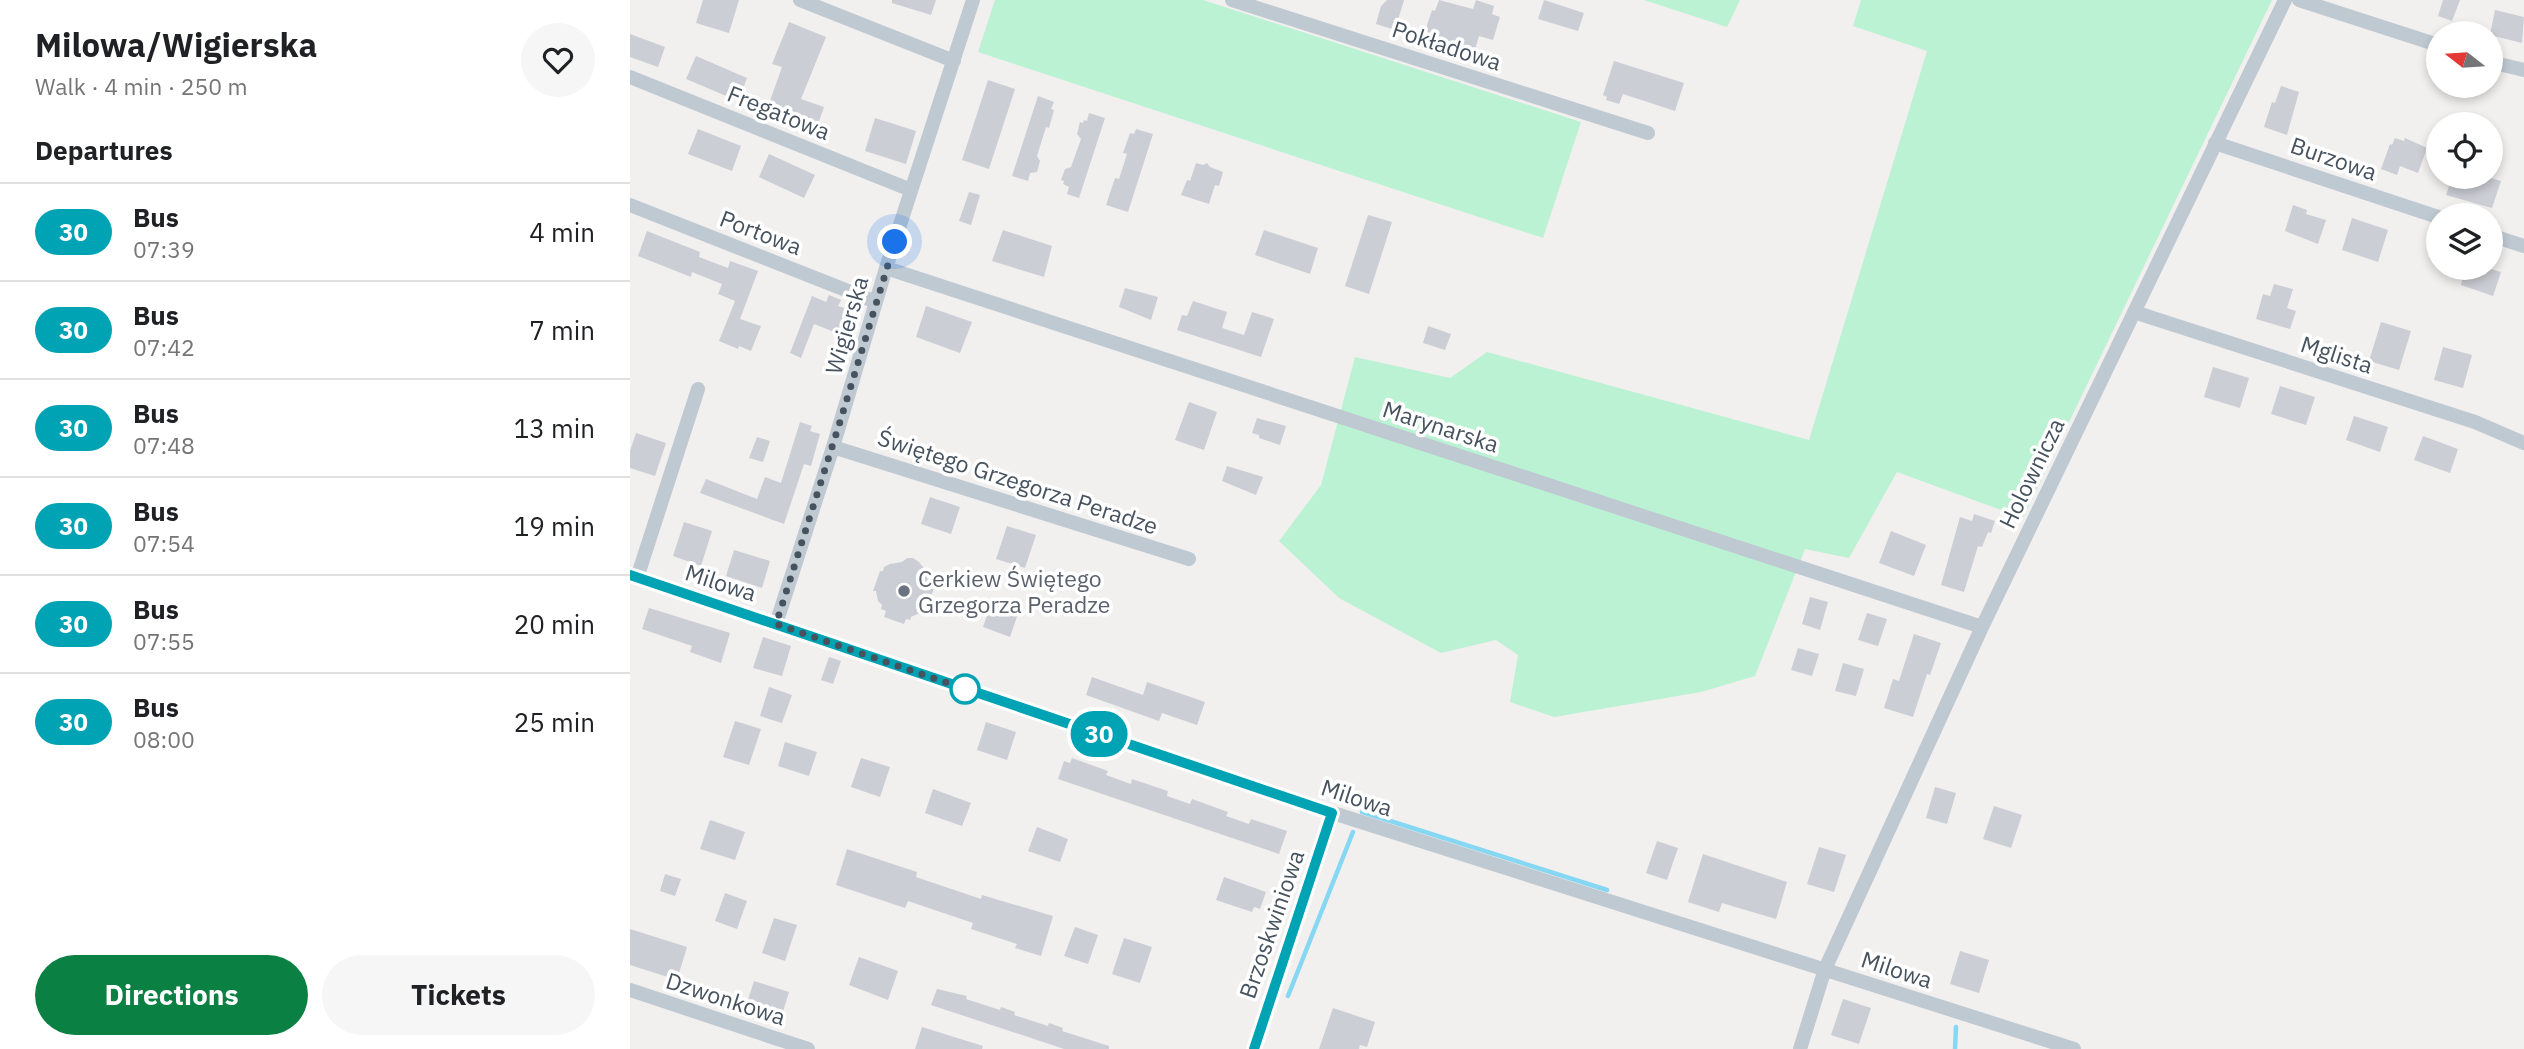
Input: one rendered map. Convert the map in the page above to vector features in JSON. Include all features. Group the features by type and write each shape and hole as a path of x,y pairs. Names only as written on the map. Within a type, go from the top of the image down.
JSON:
{"street":[{"path":"800,0 954,61"},
{"name":"Wigierska","path":"776,624 833,447 886,268 973,0"},
{"name":"Pokładowa","path":"1232,0 1648,134"},
{"name":"Holownicza","path":"1800,1049 1825,970 1982,627 2285,0"},
{"path":"2300,0 2426,41"},
{"path":"2503,65 2524,70"},
{"name":"Fregatowa","path":"630,77 911,190"},
{"name":"Burzowa","path":"2215,143 2426,213"},
{"name":"Portowa","path":"630,205 876,302"},
{"path":"2503,239 2524,246"},
{"name":"Marynarska","path":"886,268 1982,627"},
{"name":"Mglista","path":"2134,312 2475,422 2524,443"},
{"path":"634,576 698,389"},
{"name":"Świętego Grzegorza Peradze","path":"833,447 1189,559"},
{"name":"Milowa","path":"634,576 1332,813 2074,1049"},
{"name":"Brzoskwiniowa","path":"1254,1049 1332,813"},
{"name":"Dzwonkowa","path":"630,990 808,1049"}],"green space":[{"path":"995,0 1203,0 1581,122 1543,238 978,52"},
{"path":"1644,0 1740,0 1727,27"},
{"path":"1861,0 2272,0 2023,518 1897,472 1849,558 1805,549 1755,676 1701,692 1554,717 1510,702 1518,655 1496,640 1441,653 1339,598 1279,541 1321,485 1355,357 1450,378 1487,352 1809,440 1927,51 1853,26"}],"building":[{"path":"703,0 739,0 729,33 696,23"},
{"path":"892,0 936,0 931,15 892,3"},
{"path":"1387,0 1404,0 1395,30 1376,24 1381,6"},
{"path":"1439,0 1473,9 1476,0 1494,6 1492,14 1500,17 1493,40 1479,36 1474,53 1461,49 1462,46 1424,34 1432,10 1435,11"},
{"path":"1544,0 1584,13 1578,31 1538,19"},
{"path":"2443,0 2460,0 2452,21 2438,16"},
{"path":"2495,10 2524,17 2522,43 2503,38 2503,21 2493,21"},
{"path":"789,22 826,37 801,99 824,107 816,130 766,112 782,67 772,64"},
{"path":"630,34 665,47 658,67 630,57"},
{"path":"696,56 747,78 738,101 686,79"},
{"path":"1614,61 1684,83 1675,111 1623,94 1619,104 1606,100 1607,97 1603,95"},
{"path":"988,80 1015,89 989,169 962,160"},
{"path":"2281,86 2299,92 2287,135 2264,127 2272,102 2275,103"},
{"path":"1038,96 1054,102 1051,109 1054,110 1037,156 1040,161 1037,172 1030,173 1028,181 1012,176"},
{"path":"1089,113 1105,118 1079,198 1067,194 1069,187 1061,180 1065,169 1071,167 1081,139 1077,134 1080,122 1087,121"},
{"path":"875,118 916,131 906,164 865,151"},
{"path":"698,129 741,146 732,171 688,154"},
{"path":"1136,129 1153,134 1128,212 1106,205 1115,178 1119,179 1127,154 1123,153 1130,133 1134,134"},
{"path":"2395,138 2404,141 2405,138 2426,148 2418,173 2400,166 2397,175 2381,169 2390,144 2392,145"},
{"path":"769,154 815,175 804,198 759,177"},
{"path":"1196,163 1207,163 1223,172 1219,186 1215,185 1209,204 1181,195 1187,180 1190,181"},
{"path":"2448,189 2498,189 2494,203 2474,203 2446,195"},
{"path":"969,192 980,195 971,225 959,221"},
{"path":"2293,205 2307,210 2306,214 2326,220 2318,244 2285,231"},
{"path":"1368,215 1392,222 1369,294 1345,286"},
{"path":"2352,218 2388,230 2378,262 2342,250"},
{"path":"1003,230 1052,246 1044,277 992,261"},
{"path":"1264,230 1318,248 1310,274 1255,255"},
{"path":"647,231 700,252 699,257 728,268 730,261 758,271 740,319 761,326 751,351 719,341 735,301 718,294 722,284 692,272 691,277 638,256"},
{"path":"2462,280 2498,280 2493,296 2461,285"},
{"path":"2274,284 2293,289 2287,308 2296,311 2290,329 2256,319 2263,294 2270,296"},
{"path":"1125,288 1158,297 1151,320 1119,307"},
{"path":"829,295 841,300 838,306 847,309 837,333 814,324 801,358 790,353 812,296 826,302"},
{"path":"1193,301 1227,312 1222,328 1244,335 1252,312 1274,319 1261,357 1177,330 1182,315 1187,316"},
{"path":"926,306 972,322 960,353 916,337"},
{"path":"2381,322 2411,331 2399,370 2369,361"},
{"path":"1428,326 1451,334 1445,350 1423,343"},
{"path":"2443,347 2472,355 2463,388 2434,380"},
{"path":"2213,367 2249,378 2240,408 2204,397"},
{"path":"2280,386 2315,397 2306,425 2271,414"},
{"path":"1189,402 1217,412 1204,450 1175,440"},
{"path":"2354,416 2388,427 2380,452 2346,440"},
{"path":"1257,418 1286,426 1280,445 1252,433"},
{"path":"800,422 812,426 810,431 820,434 811,466 804,464 784,524 700,493 706,479 757,499 765,477 781,483"},
{"path":"636,433 666,443 655,476 630,468 630,451"},
{"path":"2423,436 2458,449 2450,473 2414,460"},
{"path":"757,437 770,441 763,462 749,458"},
{"path":"1227,466 1263,477 1256,495 1222,481"},
{"path":"930,497 960,507 951,534 921,524"},
{"path":"1974,514 1995,521 1982,547 1978,546 1964,592 1941,585 1960,517 1972,521"},
{"path":"684,522 712,531 701,566 673,556"},
{"path":"1007,526 1036,535 1025,568 996,559"},
{"path":"1891,531 1926,545 1914,576 1879,563"},
{"path":"734,550 770,561 762,588 726,576"},
{"name":"Cerkiew Świętego Grzegorza Peradze","path":"907,558 919,562 929,575 932,583 930,588 934,589 924,611 910,620 906,619 904,624 884,617 886,611 881,609 876,591 873,591 884,567"},
{"path":"1810,597 1828,602 1820,630 1802,624"},
{"path":"993,598 1020,608 1010,637 983,627"},
{"path":"649,608 730,633 721,663 690,652 692,646 642,629"},
{"path":"1867,613 1887,619 1878,646 1858,640"},
{"path":"1914,634 1941,643 1930,675 1927,674 1913,717 1884,708 1893,679 1899,681"},
{"path":"763,637 791,646 782,676 753,668"},
{"path":"1798,648 1819,654 1812,676 1791,670"},
{"path":"829,657 841,661 833,684 821,680"},
{"path":"1843,663 1864,669 1856,696 1835,691"},
{"path":"1092,677 1143,695 1147,682 1205,702 1197,725 1162,713 1159,721 1086,695"},
{"path":"769,687 792,695 782,723 760,716"},
{"path":"735,721 761,729 749,765 723,757"},
{"path":"986,722 1016,732 1007,760 977,750"},
{"path":"785,742 817,752 809,776 778,766"},
{"path":"861,758 890,767 880,797 851,787"},
{"path":"1072,758 1108,771 1106,775 1131,784 1132,779 1168,791 1167,796 1190,804 1192,799 1228,812 1226,816 1249,824 1251,819 1287,831 1279,854 1058,779 1064,761 1070,763"},
{"path":"1935,787 1956,793 1947,824 1926,818"},
{"path":"933,789 971,803 962,826 925,813"},
{"path":"1994,806 2022,815 2011,848 1983,839"},
{"path":"710,820 745,832 735,860 700,849"},
{"path":"1037,827 1068,839 1060,862 1028,851"},
{"path":"1657,841 1678,848 1667,880 1646,873"},
{"path":"1819,847 1846,855 1834,892 1807,884"},
{"path":"847,849 917,872 916,877 981,899 982,895 1053,916 1041,956 1015,948 1017,944 971,929 973,923 908,901 905,908 836,885"},
{"path":"1703,854 1787,882 1776,919 1722,903 1719,912 1688,902"},
{"path":"665,874 681,879 675,896 660,891"},
{"path":"1224,877 1266,892 1260,909 1254,907 1252,912 1216,900"},
{"path":"725,893 747,901 737,929 715,921"},
{"path":"774,918 797,925 785,961 762,953"},
{"path":"1075,927 1098,935 1088,964 1064,956"},
{"path":"630,929 687,947 677,980 630,965"},
{"path":"1124,938 1152,947 1140,983 1112,974"},
{"path":"1960,951 1989,960 1979,993 1950,984"},
{"path":"859,957 898,971 888,1000 849,985"},
{"path":"754,981 789,992 782,1015 747,1003"},
{"path":"937,989 967,996 966,999 1000,1010 1001,1007 1015,1012 1014,1015 1048,1026 1049,1023 1063,1028 1062,1031 1109,1046 1109,1049 1064,1049 931,1005"},
{"path":"1843,999 1871,1008 1859,1044 1831,1035"},
{"path":"1333,1008 1375,1022 1367,1047 1360,1045 1359,1049 1319,1049"},
{"path":"922,1027 983,1046 982,1049 915,1049"}],"waterway":[{"path":"1362,812 1607,890"},
{"path":"1288,996 1353,832"},
{"path":"1955,1049 1956,1027"}],"bus line":[{"name":"30","path":"630,575 1332,813 1254,1049"}],"place":[{"name":"Cerkiew Świętego Grzegorza Peradze","path":"904,591"}],"route":[{"path":"895,242 776,624 965,689"}]}
